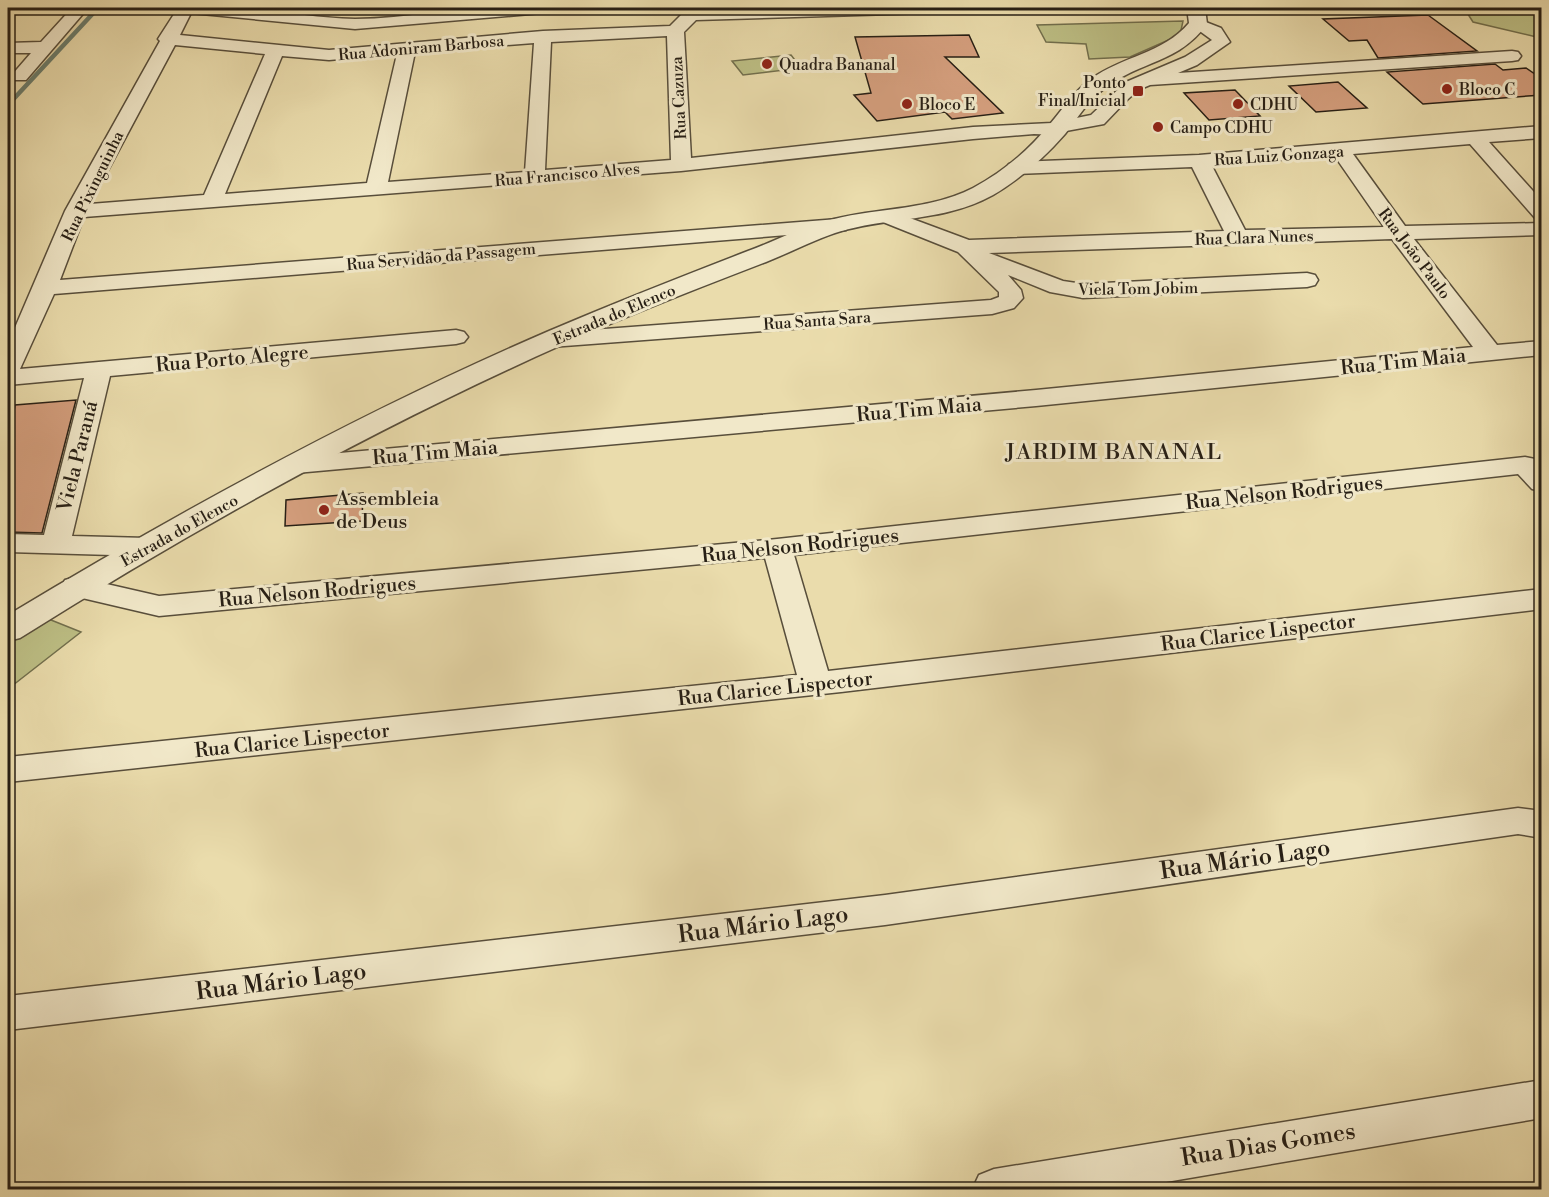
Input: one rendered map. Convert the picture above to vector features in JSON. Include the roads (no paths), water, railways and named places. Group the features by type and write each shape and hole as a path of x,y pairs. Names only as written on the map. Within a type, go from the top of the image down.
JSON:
{"street":[{"path":"8,9 32,8"},
{"path":"20,76 80,8"},
{"path":"187,8 355,24 459,10 542,8"},
{"name":"Rua Pixinguinha","path":"8,369 45,288 76,211 167,39 187,8"},
{"path":"675,31 690,11 925,8"},
{"name":"Rua Francisco Alves","path":"76,211 681,165 973,133 1059,128 1097,120 1107,113 1120,96 1132,86 1151,80 1191,61 1221,42 1215,32 1196,16"},
{"name":"Estrada do Elenco","path":"8,630 76,587 296,465 551,340 689,282 838,225 942,208 990,188 1016,168 1059,128 1088,91 1106,78 1182,43 1196,16"},
{"name":"Rua Adoniram Barbosa","path":"167,39 329,55 543,36 675,31"},
{"name":"Rua Cazuza","path":"675,31 681,165"},
{"path":"536,177 543,36"},
{"path":"8,48 45,47"},
{"path":"376,188 407,48"},
{"path":"212,200 274,51"},
{"path":"1151,80 1512,56"},
{"path":"1191,61 1220,76"},
{"name":"Rua Luiz Gonzaga","path":"1016,168 1199,161 1341,151 1542,132"},
{"path":"1476,139 1542,214"},
{"name":"Rua João Paulo","path":"1341,151 1398,232 1490,353"},
{"path":"1199,161 1238,237"},
{"name":"Viela Tom Jobim","path":"891,217 1058,287 1083,291 1307,280"},
{"name":"Rua Servidão da Passagem","path":"45,288 838,225"},
{"name":"Rua Clara Nunes","path":"970,251 1238,237 1542,229"},
{"name":"Rua Santa Sara","path":"551,340 992,308 1006,303 1011,298 1010,290 970,251"},
{"name":"Rua Porto Alegre","path":"8,378 456,337"},
{"name":"Rua Tim Maia","path":"296,465 1036,398 1542,348"},
{"name":"Viela Paraná","path":"56,543 99,370"},
{"name":"Rua Nelson Rodrigues","path":"76,587 159,606 1533,474"},
{"path":"8,543 147,547"},
{"path":"777,548 815,683"},
{"name":"Rua Clarice Lispector","path":"8,770 815,683 1542,599"},
{"name":"Rua Mário Lago","path":"8,1013 894,909 1530,823"},
{"name":"Rua Dias Gomes","path":"994,1190 1542,1100"}],"waterway":[{"path":"8,105 98,8"}],"place":[{"name":"Quadra Bananal","path":"767,64"},
{"name":"Bloco C","path":"1447,89"},
{"name":"Ponto Final/Inicial","path":"1138,91"},
{"name":"Bloco E","path":"907,104"},
{"name":"CDHU","path":"1238,104"},
{"name":"Campo CDHU","path":"1158,127"},
{"name":"Assembleia de Deus","path":"324,510"}],"district":[{"name":"JARDIM BANANAL","path":"1114,451"}]}
